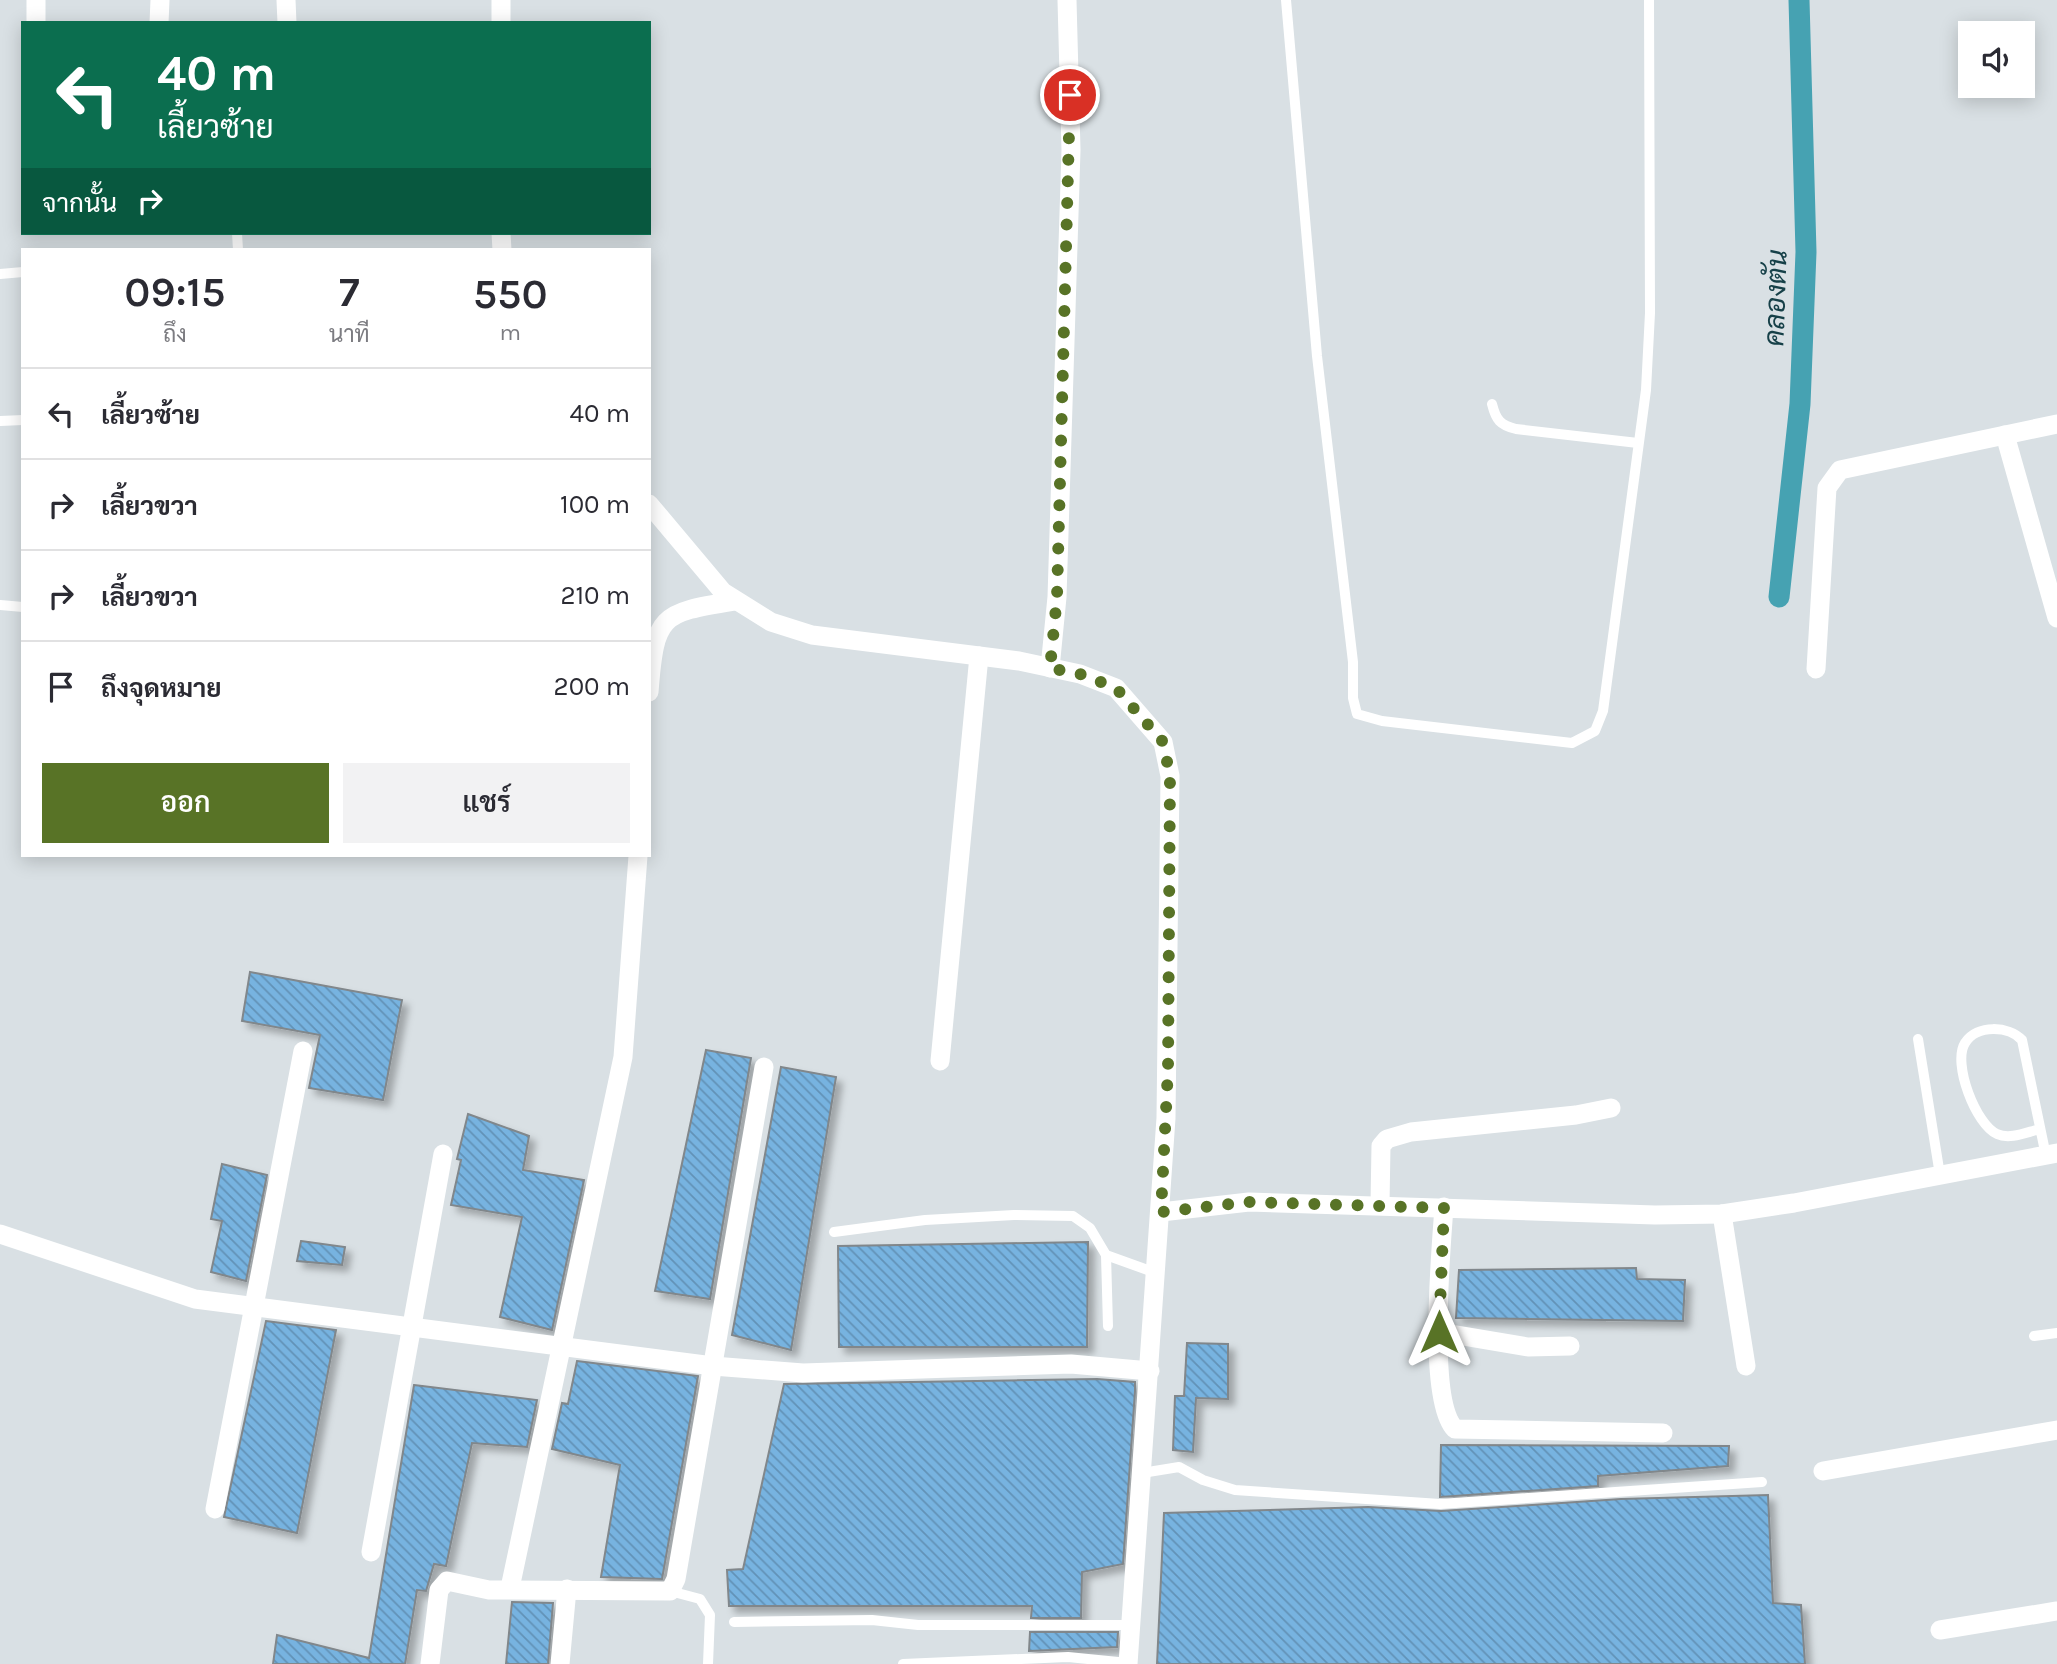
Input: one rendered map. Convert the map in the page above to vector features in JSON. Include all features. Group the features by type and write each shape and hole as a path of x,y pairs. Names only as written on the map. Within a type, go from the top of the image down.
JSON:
{"street":[{"path":"36,0 36,21"},
{"path":"159,21 160,0"},
{"path":"286,0 287,21"},
{"path":"501,0 501,21"},
{"path":"1050,668 1057,597 1071,149 1067,0"},
{"path":"1816,668 1827,488 1832,478 1840,470 2057,424"},
{"path":"2005,435 2057,618"},
{"path":"651,506 723,592 771,622 812,635 979,656 1080,674 1116,688 1163,742 1170,776 1169,1008 1161,1212 1128,1664"},
{"path":"651,670 661,626 672,614 734,601"},
{"path":"940,1061 979,656"},
{"path":"510,1588 623,1057 638,857"},
{"path":"215,1509 303,1051"},
{"path":"430,1664 439,1590 447,1581 489,1590 510,1588 670,1591 676,1579 764,1067"},
{"path":"1380,1204 1381,1146 1387,1139 1410,1132 1576,1115 1611,1108"},
{"path":"371,1552 443,1154"},
{"path":"1161,1212 1248,1202 1380,1204 1655,1215 1724,1213 2051,1154"},
{"path":"1444,1208 1439,1332 1447,1421 1455,1429 1663,1433"},
{"path":"1724,1213 1746,1366"},
{"path":"0,1234 195,1299 713,1366 803,1373 1071,1364 1150,1371"},
{"path":"1439,1332 1528,1347 1570,1346"},
{"path":"1823,1471 2057,1430"},
{"path":"560,1664 567,1589"},
{"path":"1940,1630 2057,1611"}],"lane":[{"path":"1286,0 1317,356 1353,662 1353,698 1357,714 1382,721 1572,743 1595,731 1603,711 1646,390 1650,313 1649,0"},
{"path":"0,274 21,272"},
{"path":"1492,404 1495,417 1502,426 1638,443"},
{"path":"0,421 21,419"},
{"path":"0,605 21,607"},
{"path":"2039,1129 2004,1136 1995,1134 1983,1123 1974,1109 1961,1059 1965,1043 1976,1034 2002,1029 2014,1031 2022,1040 2039,1129 2051,1154"},
{"path":"1917,1039 1940,1175"},
{"path":"834,1232 925,1220 1014,1214 1073,1216 1090,1228 1106,1255 1108,1326"},
{"path":"1106,1255 1157,1274"},
{"path":"2034,1336 2057,1333"},
{"path":"1142,1473 1179,1467 1203,1480 1235,1490 1440,1504 1762,1482"},
{"path":"670,1591 700,1599 710,1615 708,1664"},
{"path":"734,1622 872,1620 918,1626 1130,1625"},
{"path":"903,1664 1068,1657 1128,1664"}],"building":[{"path":"250,972 402,1000 383,1100 309,1088 320,1035 242,1021"},
{"path":"706,1050 751,1058 710,1299 655,1291"},
{"path":"781,1067 836,1077 791,1350 732,1335"},
{"path":"468,1114 529,1136 523,1170 584,1180 552,1330 500,1317 522,1217 451,1205 461,1160 457,1159"},
{"path":"222,1164 267,1175 246,1281 211,1272 222,1221 211,1219"},
{"path":"301,1241 345,1247 342,1265 297,1261"},
{"path":"1088,1242 1087,1347 839,1347 838,1246"},
{"path":"1636,1268 1637,1279 1685,1280 1683,1321 1456,1318 1459,1270"},
{"path":"266,1321 336,1330 297,1533 224,1517"},
{"path":"1187,1343 1228,1344 1228,1399 1196,1398 1193,1452 1173,1450 1175,1396 1184,1396"},
{"path":"577,1361 698,1376 662,1579 601,1577 620,1465 552,1449 562,1403 568,1404"},
{"path":"1097,1379 1135,1382 1135,1391 1123,1564 1082,1572 1081,1618 1031,1618 1032,1606 729,1606 727,1570 743,1569 784,1384"},
{"path":"414,1385 537,1400 527,1447 472,1443 446,1566 434,1564 426,1591 417,1590 405,1664 273,1664 277,1635 369,1658"},
{"path":"1441,1445 1729,1446 1728,1466 1598,1476 1598,1486 1440,1497"},
{"path":"1768,1495 1773,1603 1801,1605 1805,1664 1157,1664 1164,1513 1368,1507 1441,1511 1621,1499"},
{"path":"512,1602 553,1603 548,1664 506,1664"},
{"path":"1030,1632 1118,1632 1117,1647 1029,1651"}],"waterway":[{"name":"คลองตัน","path":"1779,597 1800,404 1806,252 1799,0"}],"route":[{"path":"1070,95 1071,149 1057,597 1050,668 1080,674 1116,688 1163,742 1170,776 1168,1069 1161,1212 1248,1202 1444,1208 1439,1332"}]}
